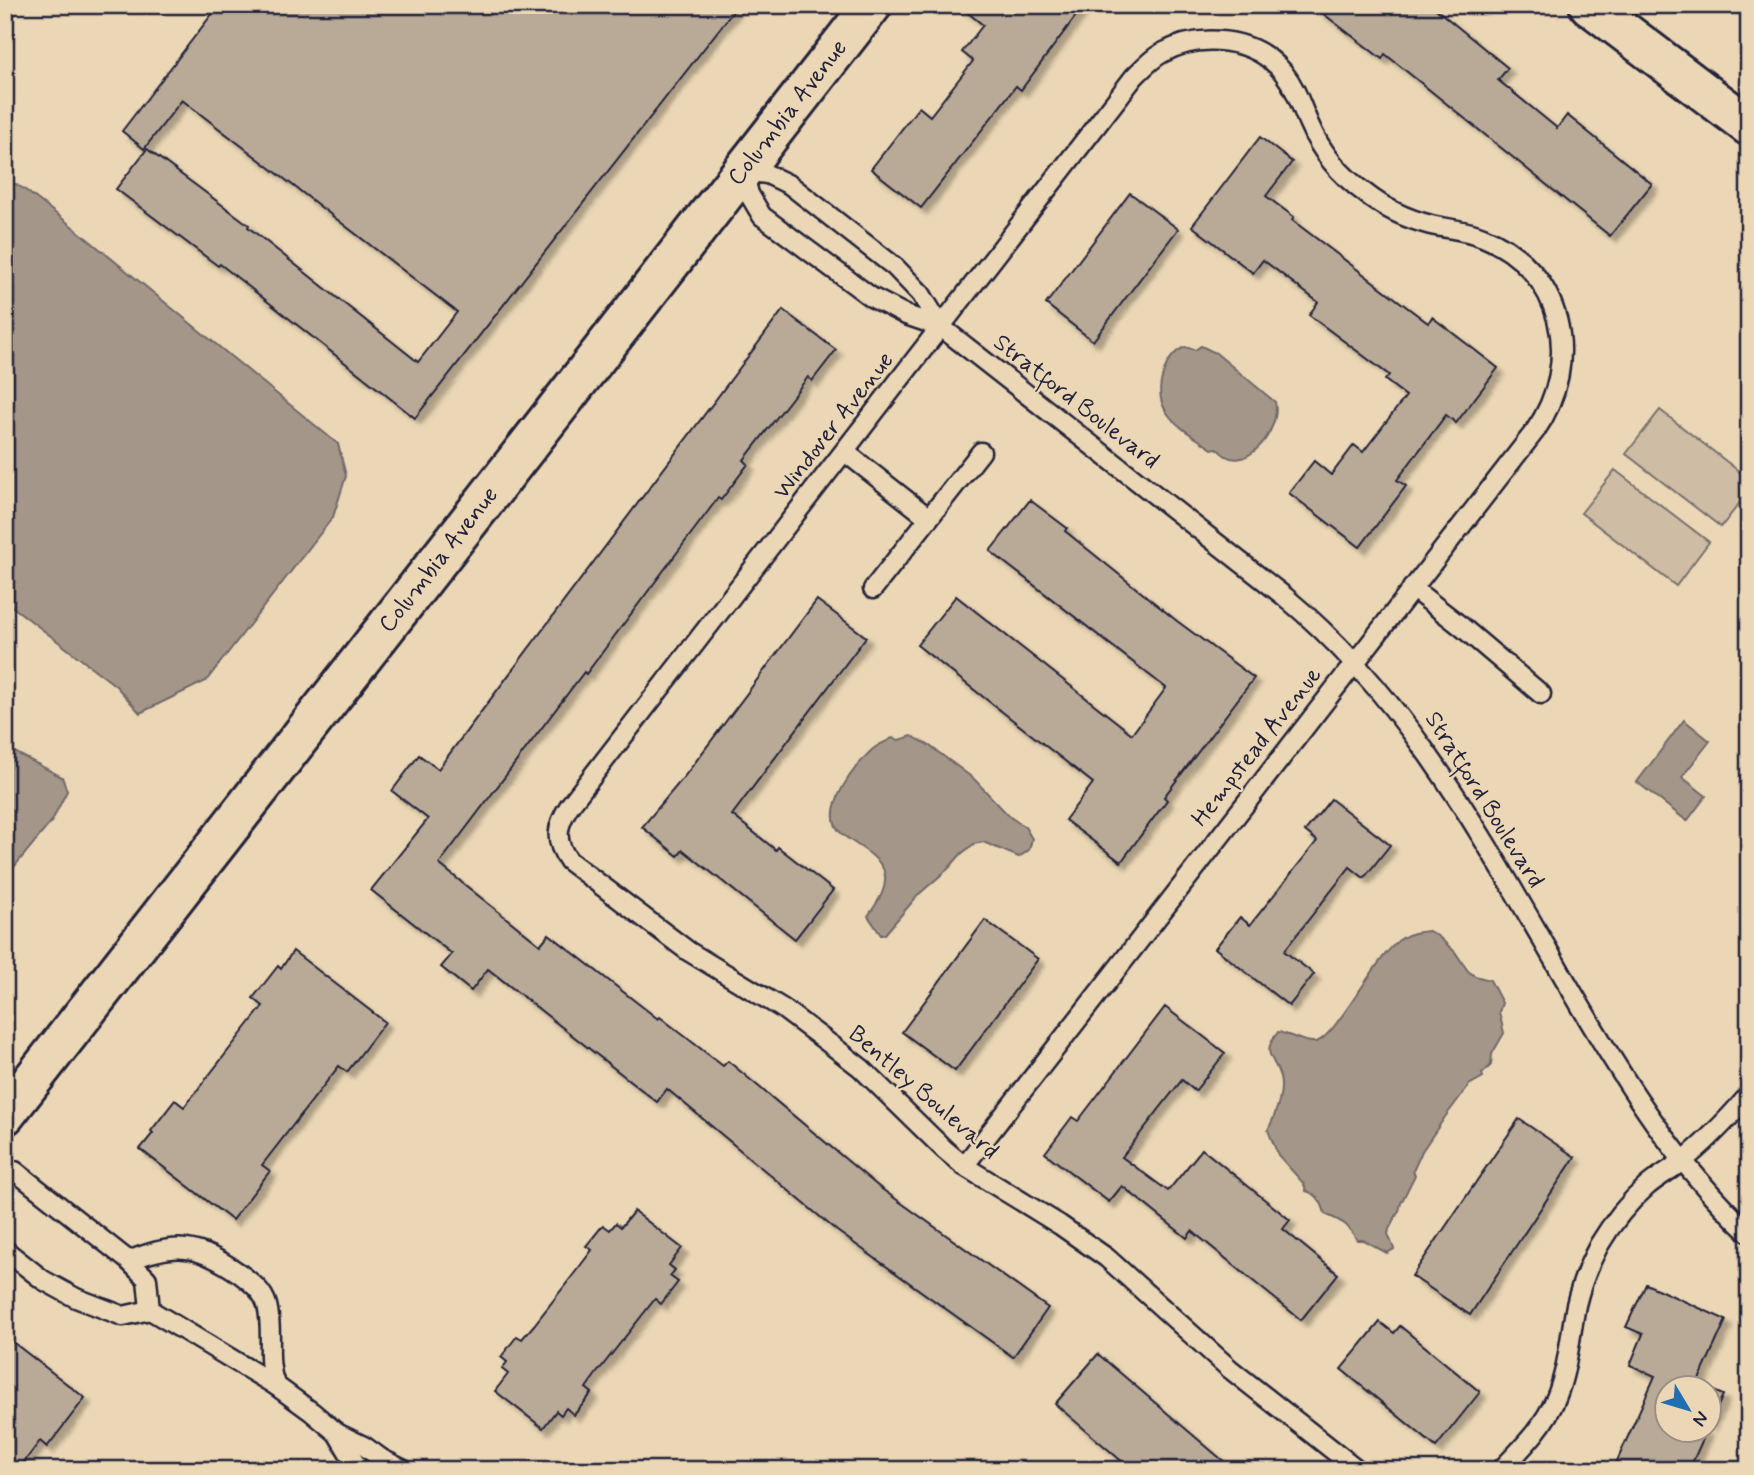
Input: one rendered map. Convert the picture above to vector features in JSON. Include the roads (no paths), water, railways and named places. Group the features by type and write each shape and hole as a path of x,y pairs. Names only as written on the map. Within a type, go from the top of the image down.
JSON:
{"street":[{"name":"Columbia Avenue","path":"5,1115 872,5"},
{"path":"1589,5 1745,116"}],"lane":[{"name":"Hempstead Avenue","path":"964,1166 1546,416 1559,379 1562,347 1556,314 1540,282 1517,256 1481,236 1400,215 1351,183 1322,149 1293,86 1282,70 1249,48 1212,40 1193,42 1160,54"},
{"name":"Windover Avenue","path":"557,835 570,805 1134,77 1160,54"},
{"name":"Stratford Boulevard","path":"941,327 921,294 895,267 789,185 766,174 743,171 749,194 762,216 871,298 906,315 941,327 1310,617 1355,662 1398,712 1449,783 1620,1073 1682,1162 1749,1233"},
{"path":"845,452 929,518"},
{"path":"873,589 981,452"},
{"path":"1412,588 1541,694"},
{"name":"Bentley Boulevard","path":"557,835 569,861 688,951 782,1008 834,1046 861,1068 964,1166 1060,1225 1107,1258 1230,1370 1358,1470"},
{"path":"1501,1470 1546,1418 1556,1397 1577,1303 1586,1272 1600,1243 1634,1198 1682,1162 1749,1095"},
{"path":"5,1168 15,1171 130,1261 147,1279 150,1310"},
{"path":"130,1261 166,1249 189,1248 222,1262 258,1288 266,1301 270,1319 269,1361 275,1385"},
{"path":"5,1250 43,1280 76,1298 123,1316 150,1310 275,1385 337,1433 404,1470"},
{"path":"337,1433 359,1470"}]}
